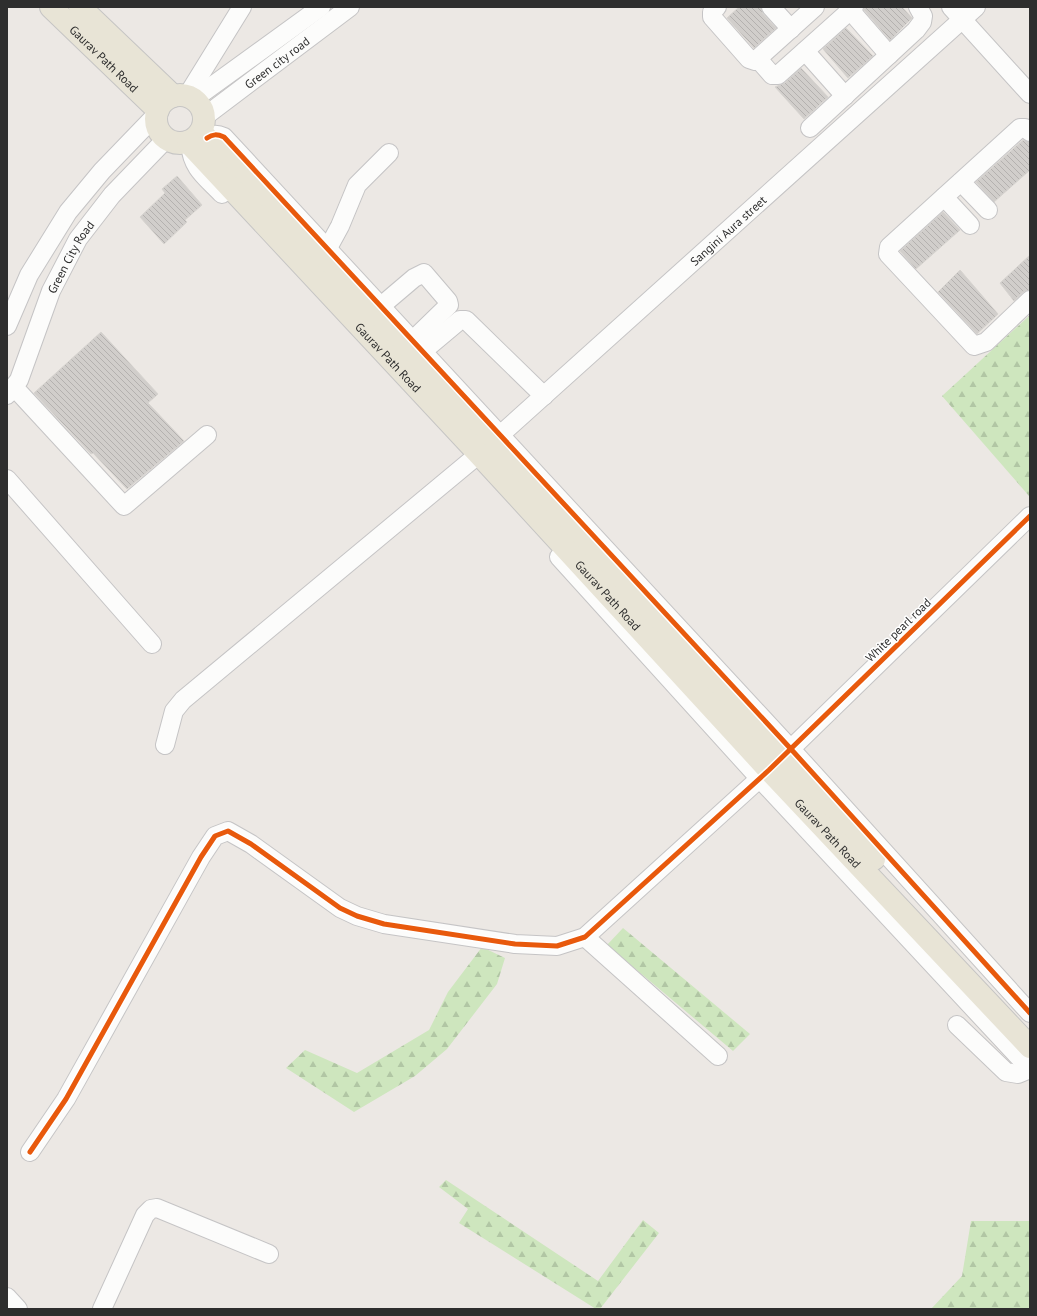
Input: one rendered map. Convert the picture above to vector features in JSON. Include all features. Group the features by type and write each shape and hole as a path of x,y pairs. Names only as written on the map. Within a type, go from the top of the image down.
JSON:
{"main road":[{"name":"Gaurav Path Road","path":"51,7 186,119"},
{"name":"Gaurav Path Road","path":"80,7 186,119 775,764 1030,1047"},
{"path":"166,139 180,144 186,119"},
{"name":"Gaurav Path Road","path":"775,764 1030,1028"}],"street":[{"path":"242,7 186,119 212,135 218,134 224,137 418,345 486,448 775,764 1030,1069 1018,1074 1006,1072 957,1025"},
{"name":"Green city road","path":"186,119 321,7"},
{"name":"Green city road","path":"186,119 350,7"},
{"path":"718,7 712,12 712,17 750,59 755,61 815,7"},
{"path":"771,7 791,29"},
{"path":"810,128 919,27 923,16 918,7"},
{"name":"Sangini Aura street","path":"165,745 174,711 183,700 486,448 544,396 956,13 976,7"},
{"path":"758,59 774,76 781,73 852,9 889,55"},
{"path":"956,13 1030,94"},
{"path":"806,51 844,96"},
{"name":"Green City Road","path":"7,326 29,275 68,212 102,171 186,119"},
{"path":"1030,132 1025,128 1020,128 889,247 888,254 889,257 974,346 986,342 1030,300"},
{"name":"Green City Road","path":"10,391 19,380 51,291 78,239 112,195 166,139"},
{"path":"328,248 340,226 357,185 389,153"},
{"path":"961,182 988,210"},
{"path":"944,198 970,225"},
{"name":"Green City Road","path":"58,228 78,239"},
{"path":"381,306 414,278 424,273 448,301 449,305 418,345"},
{"path":"418,345 460,320 466,320 544,396"},
{"path":"10,391 124,506 207,435"},
{"path":"7,479 152,644"},
{"name":"White pearl road","path":"585,937 775,764 1030,516"},
{"path":"775,764 1030,1013"},
{"path":"30,1152 66,1099 201,857 215,836 228,831 251,844 340,908 356,916 384,924 515,944 557,946 585,937 718,1056"},
{"path":"102,1309 145,1215 151,1209 157,1208 268,1254"},
{"path":"7,1297 18,1309"}],"green space":[{"path":"1030,315 1030,495 1029,496 942,396"},
{"path":"623,928 750,1034 733,1051 607,945"},
{"path":"482,947 505,958 497,984 447,1049 415,1076 354,1112 286,1068 305,1050 357,1073 429,1030 448,992"},
{"path":"446,1180 598,1281 643,1220 659,1233 600,1309 596,1309 459,1223 468,1209 439,1187"},
{"path":"971,1221 1030,1221 1030,1309 931,1309 962,1276"}],"building":[{"path":"739,7 761,7 763,14 776,28 754,48 727,18"},
{"path":"864,7 902,7 912,18 890,40 864,10"},
{"path":"846,28 873,56 848,78 823,49"},
{"path":"801,68 828,97 804,119 775,87 785,83"},
{"path":"1023,140 1030,142 1030,170 994,202 976,182"},
{"path":"177,176 202,205 185,220 187,222 164,244 140,217 165,193 162,189"},
{"path":"943,212 960,230 916,269 900,251"},
{"path":"1030,255 1030,290 1023,292 1014,301 1000,283"},
{"path":"960,270 998,314 977,334 938,292"},
{"path":"101,332 158,394 148,403 184,441 127,489 93,453 91,454 34,393"}],"cycle path":[{"path":"207,138 215,135 224,137 790,748 1030,1013"},
{"path":"30,1152 66,1099 201,857 215,836 228,831 251,844 340,908 357,916 384,924 515,944 557,946 585,937 769,770 1030,516"}]}
